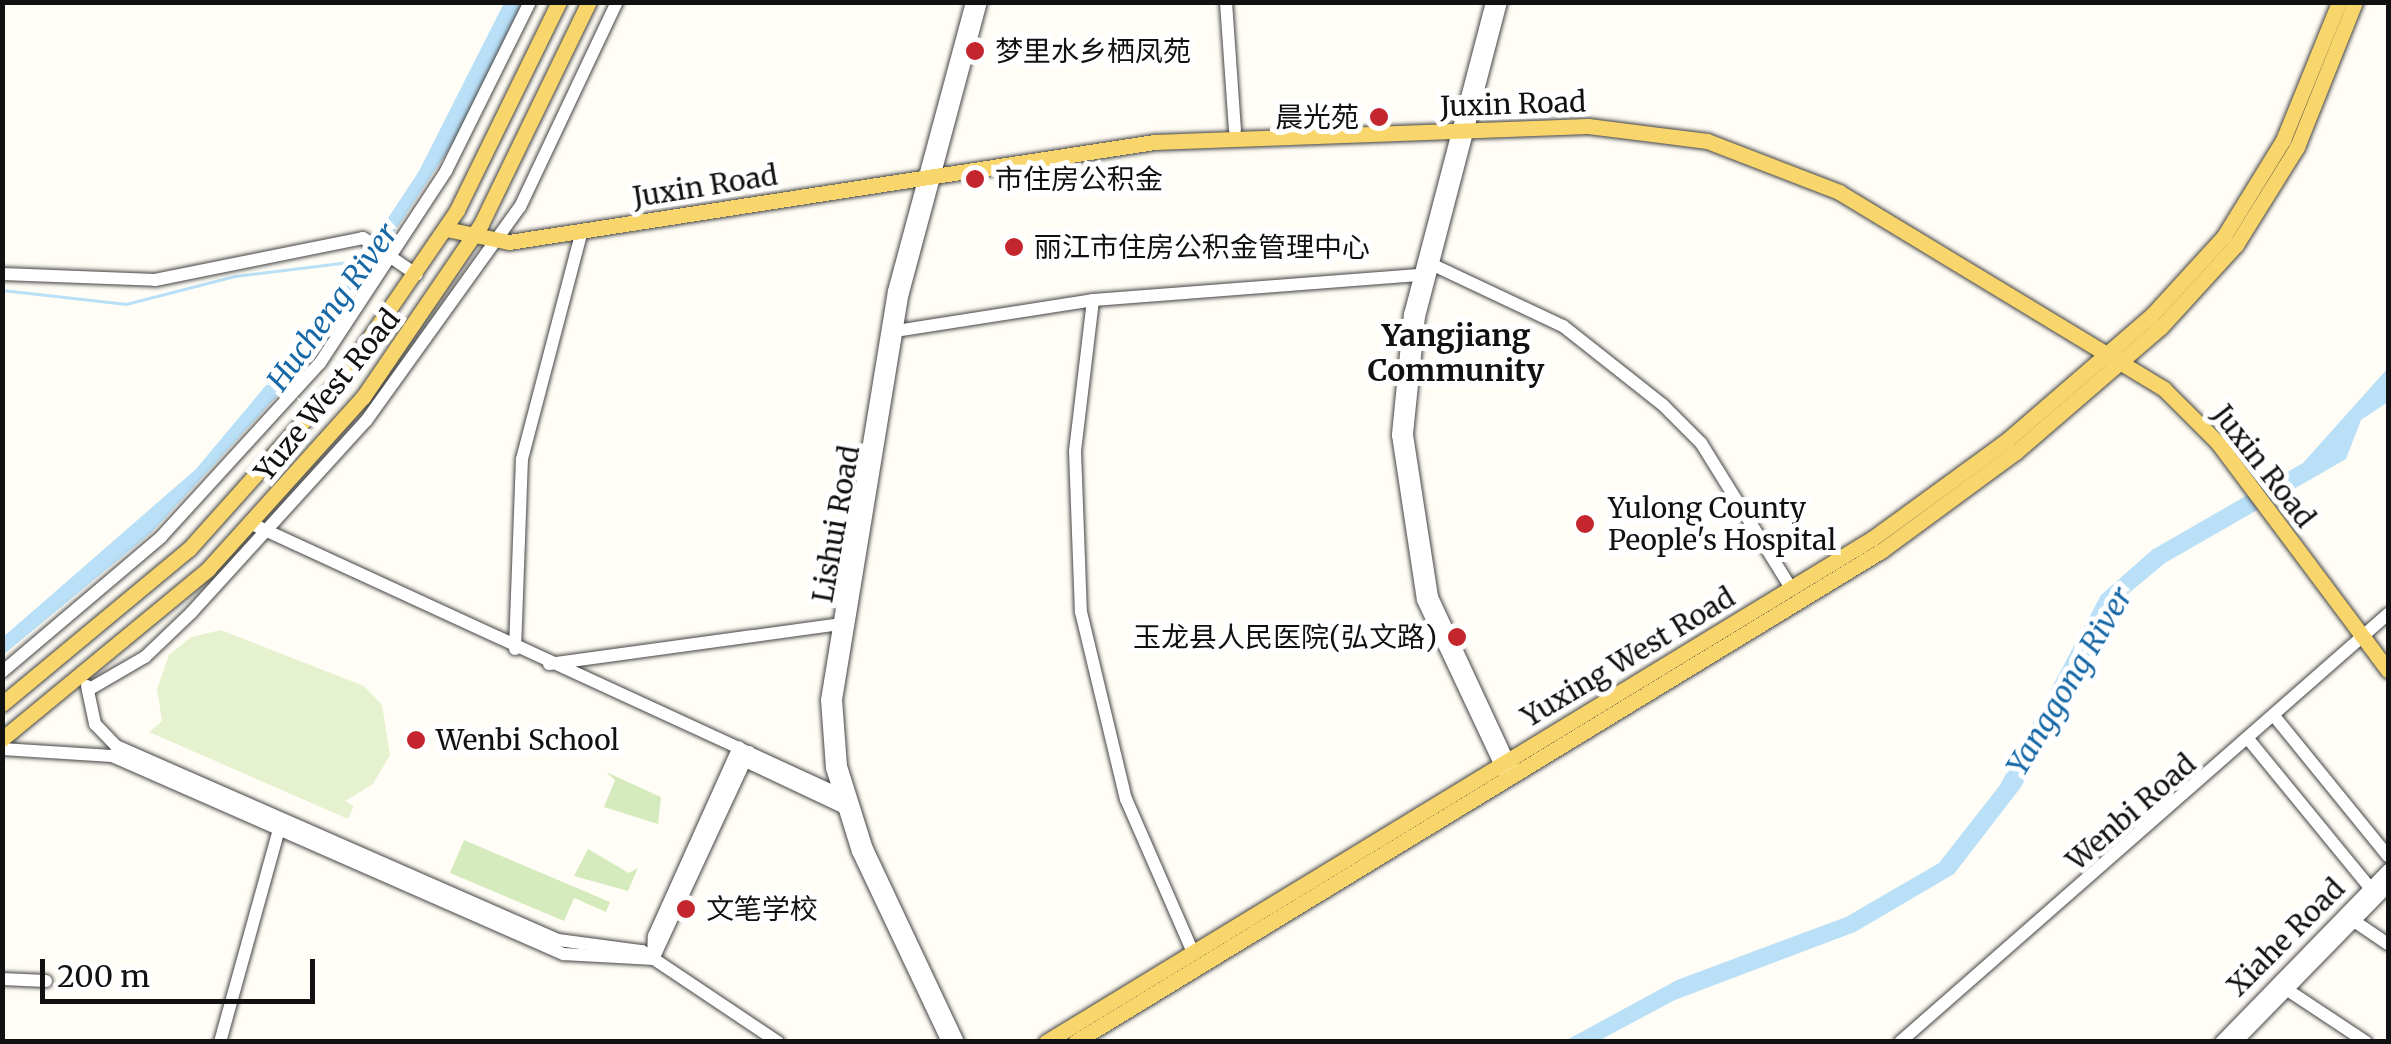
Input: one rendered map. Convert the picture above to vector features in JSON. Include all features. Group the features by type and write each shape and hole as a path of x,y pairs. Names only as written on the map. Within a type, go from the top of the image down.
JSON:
{"main road":[{"name":"Yuze West Road","path":"2,704 222,516 316,410 448,225 559,2"},
{"name":"Yuze West Road","path":"2,739 87,683 252,524 388,365 475,234 590,2"},
{"name":"Yuxing West Road","path":"1046,1042 1916,528 2120,353 2189,278 2248,202 2296,114 2339,2"},
{"name":"Yuxing West Road","path":"1075,1042 1941,492 2200,288 2268,199 2355,2"},
{"name":"Juxin Road","path":"448,225 499,237 582,231 930,171 1154,142 1464,126"},
{"name":"Juxin Road","path":"499,237 930,171 1235,130 1631,128 1755,156 1839,192 2120,353 2194,403 2366,634 2388,670"},
{"name":"Juxin Road","path":"2366,634 2388,656"}],"street":[{"path":"2,672 225,472 320,363 392,258 530,2"},
{"path":"616,2 499,237 366,420 267,536 145,657 87,683 95,724 116,746 558,940 653,959 778,1042"},
{"name":"Lishui Road","path":"958,1042 847,803 838,744 838,657 896,331 972,2"},
{"name":"Lishui Road","path":"948,1042 847,803 828,723 834,625 894,291 981,2"},
{"path":"1226,2 1235,130"},
{"path":"1492,2 1409,383 1412,513 1452,654 1507,769"},
{"path":"1502,2 1419,275 1398,409 1408,541 1444,658 1507,769"},
{"path":"516,648 522,459 582,231"},
{"path":"2,274 155,280 371,244 416,275"},
{"path":"1432,264 1544,314 1663,405 1701,444 1791,588"},
{"path":"896,331 1093,300 1419,275"},
{"path":"1093,300 1075,450 1081,612 1126,798 1193,952"},
{"path":"252,524 267,536 847,803"},
{"name":"Wenbi Road","path":"1900,1042 2249,740 2388,614"},
{"path":"549,664 834,625"},
{"path":"2275,716 2388,856"},
{"path":"2249,740 2370,888"},
{"path":"2,749 112,756 564,954 653,959"},
{"path":"653,959 654,936 742,754"},
{"path":"220,1042 280,830"},
{"name":"Xiahe Road","path":"2221,1042 2388,870"},
{"name":"Xiahe Road","path":"2236,1042 2388,886"},
{"path":"2354,921 2388,944"},
{"path":"2,979 46,981"},
{"path":"2286,989 2366,1042"}],"green space":[{"path":"221,630 364,686 382,705 390,755 373,784 345,801 354,806 348,819 149,732 162,721 157,689 169,655 191,637"},
{"path":"606,772 661,797 658,824 604,807 615,780"},
{"path":"464,840 610,902 606,912 574,898 564,921 450,873"},
{"path":"588,849 629,873 638,868 628,891 574,876"}],"water":[{"name":"Hucheng River","path":"504,3 522,3 455,140 309,361 152,532 3,655 2,638 196,469 323,317 419,171"},
{"name":"Yanggong River","path":"2388,368 2388,402 2361,420 2346,459 2165,563 2117,603 2021,787 1954,874 1855,932 1675,1000 1598,1041 1563,1042 1677,980 1846,917 1939,863 2000,785 2101,595 2152,550 2303,463"}],"waterway":[{"name":"Hucheng River","path":"2,290 126,304 235,276 365,260"}],"place":[{"name":"梦里水乡栖凤苑","path":"975,51"},
{"name":"晨光苑","path":"1379,117"},
{"name":"市住房公积金","path":"975,179"},
{"name":"丽江市住房公积金管理中心","path":"1014,247"},
{"name":"Yulong County People's Hospital","path":"1585,524"},
{"name":"玉龙县人民医院(弘文路)","path":"1457,637"},
{"name":"Wenbi School","path":"416,740"},
{"name":"文笔学校","path":"686,909"}],"district":[{"name":"Yangjiang Community","path":"1456,352"}]}
